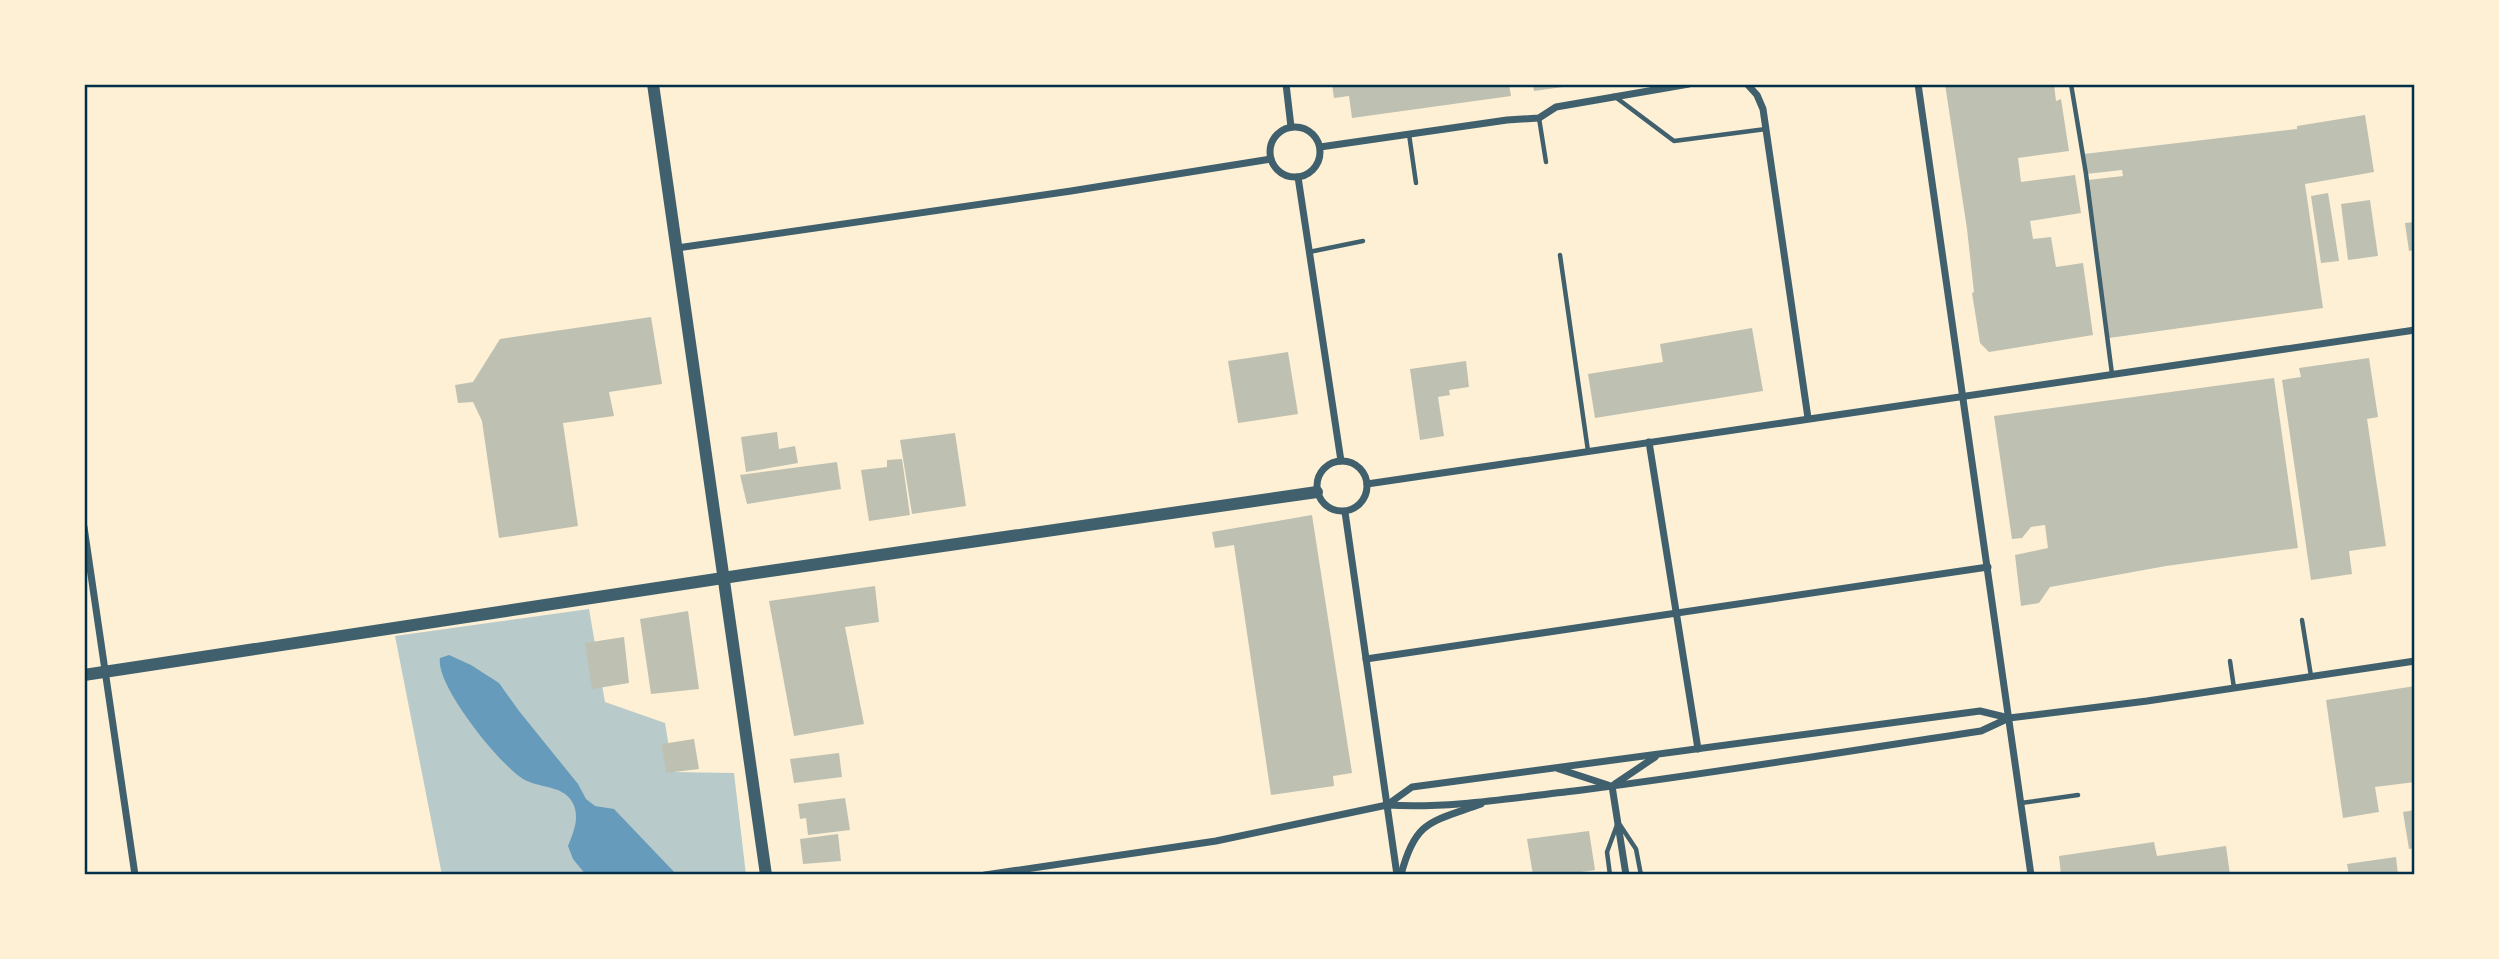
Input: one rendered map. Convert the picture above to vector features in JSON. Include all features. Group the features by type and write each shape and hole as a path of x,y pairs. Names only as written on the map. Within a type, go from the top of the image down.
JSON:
{"street":[{"path":"653,84 766,875"},
{"path":"1286,84 1291,127"},
{"path":"1320,147 1507,120 1539,118 1556,107 1689,84"},
{"path":"1747,84 1761,102 1766,129 1808,418"},
{"path":"1918,84 2031,875"},
{"path":"1291,127 1306,129 1313,134 1320,147 1319,161 1305,176 1291,177 1278,171 1271,159 1272,142 1276,135 1291,127"},
{"path":"677,248 1271,159"},
{"path":"1298,177 1341,461"},
{"path":"1367,484 2415,330"},
{"path":"1649,442 1698,750"},
{"path":"1341,461 1356,465 1362,470 1367,484 1366,497 1362,503 1345,512 1325,505 1317,492 1318,477 1322,471 1341,461"},
{"path":"84,675 1317,492"},
{"path":"1345,512 1399,875"},
{"path":"84,527 135,875"},
{"path":"1366,659 1988,567"},
{"path":"985,875 1216,841 1387,805 1415,807 1488,801 1612,786 1981,731 2009,718 2415,661"},
{"path":"1387,805 1412,787 1980,711 2009,718"},
{"path":"1612,786 1657,755"},
{"path":"1554,768 1612,786"},
{"path":"1612,786 1626,875"},
{"path":"1399,875 1413,839 1423,828 1488,801"}],"lane":[{"path":"2071,84 2086,174 2112,374"},
{"path":"1614,96 1674,141 1766,129"},
{"path":"1539,118 1546,162"},
{"path":"1409,134 1416,183"},
{"path":"1309,252 1363,241"},
{"path":"1560,255 1588,451"},
{"path":"2302,620 2311,676"},
{"path":"2230,661 2234,688"},
{"path":"2021,803 2078,794"},
{"path":"1610,875 1607,852 1618,822"},
{"path":"1618,822 1636,849 1641,875"}],"shaded area":[{"path":"589,609 605,702 665,723 673,772 734,773 746,875 442,875 395,636"}],"water":[{"path":"449,655 499,683 578,784 586,799 595,806 614,809 677,875 586,875 573,859 568,846 576,817 571,800 555,789 523,779 485,742 458,704 441,670 440,658"}],"building":[{"path":"1332,84 1509,84 1511,96 1352,118 1349,96 1334,98"},
{"path":"1533,84 1563,84 1563,87 1534,91"},
{"path":"1945,84 2054,84 2056,101 2061,99 2069,151 2018,158 2021,182 2075,175 2081,213 2030,221 2033,239 2051,237 2056,267 2083,263 2093,335 1989,352 1980,343 1972,293 1967,229"},
{"path":"2365,115 2374,172 2305,184 2323,308 2109,338 2088,180 2123,176 2122,170 2086,174 2084,154 2297,129 2297,126"},
{"path":"2328,193 2339,261 2321,263 2311,196"},
{"path":"2370,200 2378,256 2348,260 2341,204"},
{"path":"2415,222 2415,250 2409,251 2405,223"},
{"path":"651,317 662,384 609,392 614,416 563,423 578,526 499,538 482,421 473,402 458,403 455,385 473,382 500,339"},
{"path":"1752,328 1763,391 1595,418 1588,374 1663,362 1660,344"},
{"path":"1288,352 1298,414 1238,423 1228,361"},
{"path":"2369,358 2378,417 2367,419 2386,546 2349,551 2352,574 2311,580 2282,380 2301,377 2299,368"},
{"path":"1466,361 1469,387 1449,390 1450,395 1438,397 1444,436 1420,440 1410,369"},
{"path":"2274,378 2298,548 2166,566 2050,587 2039,603 2021,606 2015,555 2048,548 2045,525 2031,527 2022,538 2012,539 1994,416"},
{"path":"777,432 779,449 795,446 798,463 746,472 741,437"},
{"path":"955,433 966,506 912,514 900,440"},
{"path":"902,459 910,515 869,521 861,470 887,467 887,460"},
{"path":"837,462 841,489 747,504 740,475"},
{"path":"1312,515 1352,773 1333,776 1334,786 1271,795 1234,545 1215,548 1212,532"},
{"path":"875,586 879,622 845,627 864,724 794,736 769,601"},
{"path":"688,611 699,689 651,694 640,619"},
{"path":"624,637 629,683 592,689 585,643"},
{"path":"2415,686 2415,782 2375,787 2379,812 2343,818 2326,700"},
{"path":"694,739 699,769 666,773 662,744"},
{"path":"839,753 842,777 794,783 790,759"},
{"path":"845,798 850,830 808,835 806,818 800,819 798,804"},
{"path":"2415,810 2415,848 2409,849 2403,812"},
{"path":"1589,831 1595,870 1560,875 1533,875 1527,839"},
{"path":"838,834 841,861 803,864 800,839"},
{"path":"2154,842 2157,856 2226,846 2230,875 2061,875 2059,856"},
{"path":"2396,857 2398,875 2349,875 2347,864"}]}
